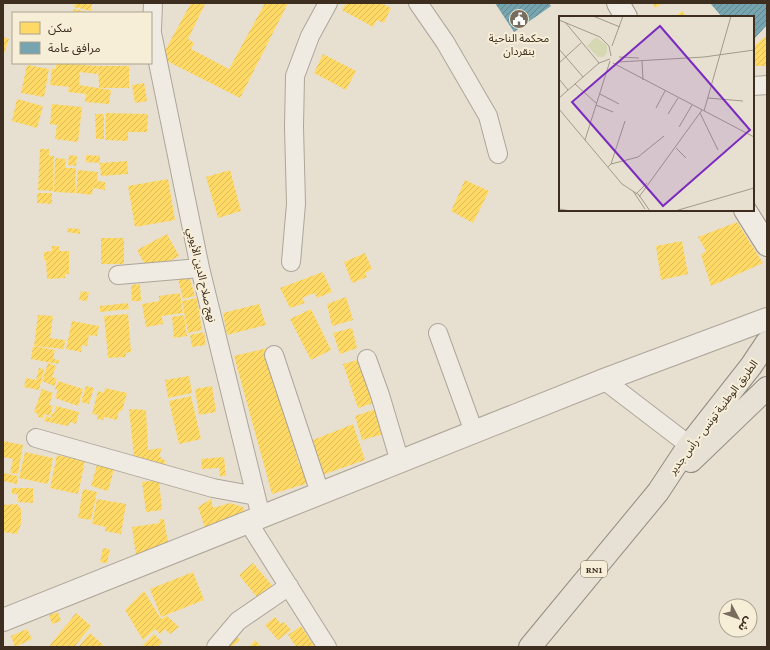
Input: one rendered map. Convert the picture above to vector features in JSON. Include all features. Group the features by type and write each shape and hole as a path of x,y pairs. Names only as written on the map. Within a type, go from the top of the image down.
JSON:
{"main road":[{"name":"الطريق الوطنية تونس - رأس جدير","path":"530,647 658,492 689,445 751,366 767,342"},
{"name":"الطريق الوطنية تونس - رأس جدير","path":"658,492 767,388"}],"street":[{"name":"نهج صلاح الدين الأيوبي","path":"152,16 153,3"},
{"path":"291,262 296,204 294,128 295,76 310,36 328,3"},
{"path":"418,3 445,42 488,116 498,154"},
{"path":"618,3 625,16"},
{"name":"نهج صلاح الدين الأيوبي","path":"152,34 200,268 256,496 255,520 289,586 327,647"},
{"path":"754,86 767,84"},
{"path":"746,211 767,245"},
{"path":"118,275 200,268"},
{"path":"3,620 604,380 767,319"},
{"path":"438,333 474,432"},
{"path":"274,355 320,493"},
{"path":"367,359 380,395 400,462"},
{"path":"604,380 689,445"},
{"path":"36,438 213,488 256,496"},
{"path":"216,647 238,621 289,586"}],"building: سكن":[{"path":"75,3 92,3 91,11 74,7"},
{"path":"191,3 205,4 188,39 194,43 191,49 229,69 265,3 288,3 240,98 161,58"},
{"path":"346,3 381,3 391,8 384,23 377,20 373,27 342,10"},
{"path":"652,3 663,3 655,8"},
{"path":"74,9 87,12 73,12"},
{"path":"682,11 686,16 675,16"},
{"path":"767,35 767,66 754,66 754,46"},
{"path":"3,37 9,39 3,56"},
{"path":"323,54 356,71 346,90 314,73"},
{"path":"56,64 98,66 97,74 80,72 79,85 111,90 109,104 85,102 86,94 68,92 69,87 50,85 52,68 56,69"},
{"path":"27,65 49,69 44,97 21,93"},
{"path":"98,66 129,66 129,88 99,88"},
{"path":"144,83 147,101 135,103 132,85"},
{"path":"17,99 43,106 37,128 12,121"},
{"path":"52,104 82,107 78,142 55,139 57,125 50,124"},
{"path":"106,113 148,114 147,132 128,132 128,141 105,140"},
{"path":"95,114 104,114 104,139 96,139"},
{"path":"40,149 49,149 49,156 54,156 53,191 38,190"},
{"path":"69,155 77,156 76,166 68,165"},
{"path":"86,155 100,156 100,163 86,162"},
{"path":"55,158 66,159 65,168 76,168 75,193 54,192"},
{"path":"127,161 128,174 101,176 100,163"},
{"path":"78,170 98,172 97,181 105,182 105,190 93,188 92,195 76,193"},
{"path":"230,170 241,211 218,218 206,177"},
{"path":"168,179 175,220 135,227 128,186"},
{"path":"465,180 489,191 473,223 451,211"},
{"path":"37,193 52,193 52,204 37,203"},
{"path":"737,222 763,263 711,286 701,255 706,251 698,237"},
{"path":"67,228 80,229 80,234 67,232"},
{"path":"167,234 179,256 149,272 137,250"},
{"path":"101,238 124,238 124,264 101,264"},
{"path":"682,241 688,274 661,280 656,246"},
{"path":"52,246 59,246 59,251 69,251 69,274 65,274 65,278 47,279 44,252 52,251"},
{"path":"365,253 372,269 365,273 367,277 352,283 344,262"},
{"path":"323,272 332,292 317,298 314,293 302,298 305,303 290,308 280,288"},
{"path":"189,276 195,296 183,299 178,279"},
{"path":"140,284 141,301 132,301 131,285"},
{"path":"81,291 89,292 87,301 79,300"},
{"path":"180,293 183,313 162,316 163,324 146,327 142,304 159,301 159,296"},
{"path":"346,297 353,320 332,326 327,304"},
{"path":"197,298 202,330 188,333 182,301"},
{"path":"128,303 129,309 100,312 100,306"},
{"path":"259,304 266,325 227,335 223,313"},
{"path":"311,309 331,350 311,360 290,319"},
{"path":"128,314 131,352 126,353 126,357 108,358 104,316"},
{"path":"38,315 53,316 50,338 65,340 64,349 34,346"},
{"path":"184,315 187,336 174,338 172,317"},
{"path":"72,321 99,326 97,336 89,335 87,346 82,345 81,352 66,349"},
{"path":"352,328 357,348 340,354 333,333"},
{"path":"204,332 206,345 192,347 190,335"},
{"path":"33,346 55,350 53,359 59,360 58,364 31,359"},
{"path":"268,348 299,465 307,464 312,482 272,494 234,356"},
{"path":"361,359 377,402 358,408 343,364"},
{"path":"48,363 56,366 52,377 57,379 54,386 42,381"},
{"path":"39,368 44,369 39,390 24,387 26,378 36,380"},
{"path":"189,376 192,393 168,398 165,380"},
{"path":"58,381 83,389 78,406 55,398 58,390 55,389"},
{"path":"86,386 94,388 89,404 81,402"},
{"path":"212,386 216,412 199,415 195,389"},
{"path":"105,388 127,393 122,411 119,411 117,420 104,417 103,420 97,419 98,415 92,414 98,391 104,393"},
{"path":"42,389 53,393 49,405 53,406 50,416 44,414 43,418 38,417 38,414 34,412"},
{"path":"191,396 201,439 179,444 169,401"},
{"path":"56,406 79,412 76,424 70,422 68,426 44,421 46,416 51,418 52,413 54,414"},
{"path":"129,409 146,410 148,450 162,448 159,456 165,461 165,466 146,467 142,458 134,457"},
{"path":"376,409 384,434 362,440 355,416"},
{"path":"353,424 365,460 322,475 313,440"},
{"path":"3,441 23,445 18,474 10,473 13,459 3,457"},
{"path":"25,452 53,458 48,484 19,478"},
{"path":"57,455 85,461 78,494 50,488"},
{"path":"224,457 226,476 220,476 219,468 202,469 201,459"},
{"path":"97,465 114,469 108,491 91,486"},
{"path":"3,473 18,476 17,484 3,481"},
{"path":"159,480 162,510 146,512 142,482"},
{"path":"12,488 33,488 33,503 18,502 18,494 12,494"},
{"path":"83,489 97,492 91,520 78,518"},
{"path":"97,499 126,504 121,534 105,531 106,527 92,524"},
{"path":"211,499 213,508 230,503 243,507 247,516 206,531 198,507"},
{"path":"17,504 21,509 21,524 17,534 3,532 3,505"},
{"path":"159,519 164,519 169,549 136,556 132,527 160,523"},
{"path":"103,548 110,549 107,563 100,562"},
{"path":"253,563 275,589 260,601 239,575"},
{"path":"193,572 204,600 161,617 150,589"},
{"path":"144,591 161,619 167,616 179,627 170,634 165,629 160,634 155,629 143,640 125,610"},
{"path":"58,612 61,621 52,624 49,615"},
{"path":"76,613 91,626 74,647 52,647 50,645"},
{"path":"275,617 281,624 284,622 291,630 278,640 265,625"},
{"path":"301,626 315,647 296,647 288,635"},
{"path":"27,629 32,639 15,647 11,636"},
{"path":"90,633 103,645 101,647 78,647"},
{"path":"233,633 240,640 232,647 227,647"},
{"path":"154,634 162,642 157,647 141,647"},
{"path":"255,640 262,647 249,647"}],"building: مرافق عامة":[{"name":"محكمة الناحية بنقردان","path":"495,3 549,3 551,6 514,32"},
{"path":"710,3 767,3 767,25 754,39 754,16 721,16"}],"place":[{"name":"محكمة الناحية بنقردان","path":"519,19"}]}
